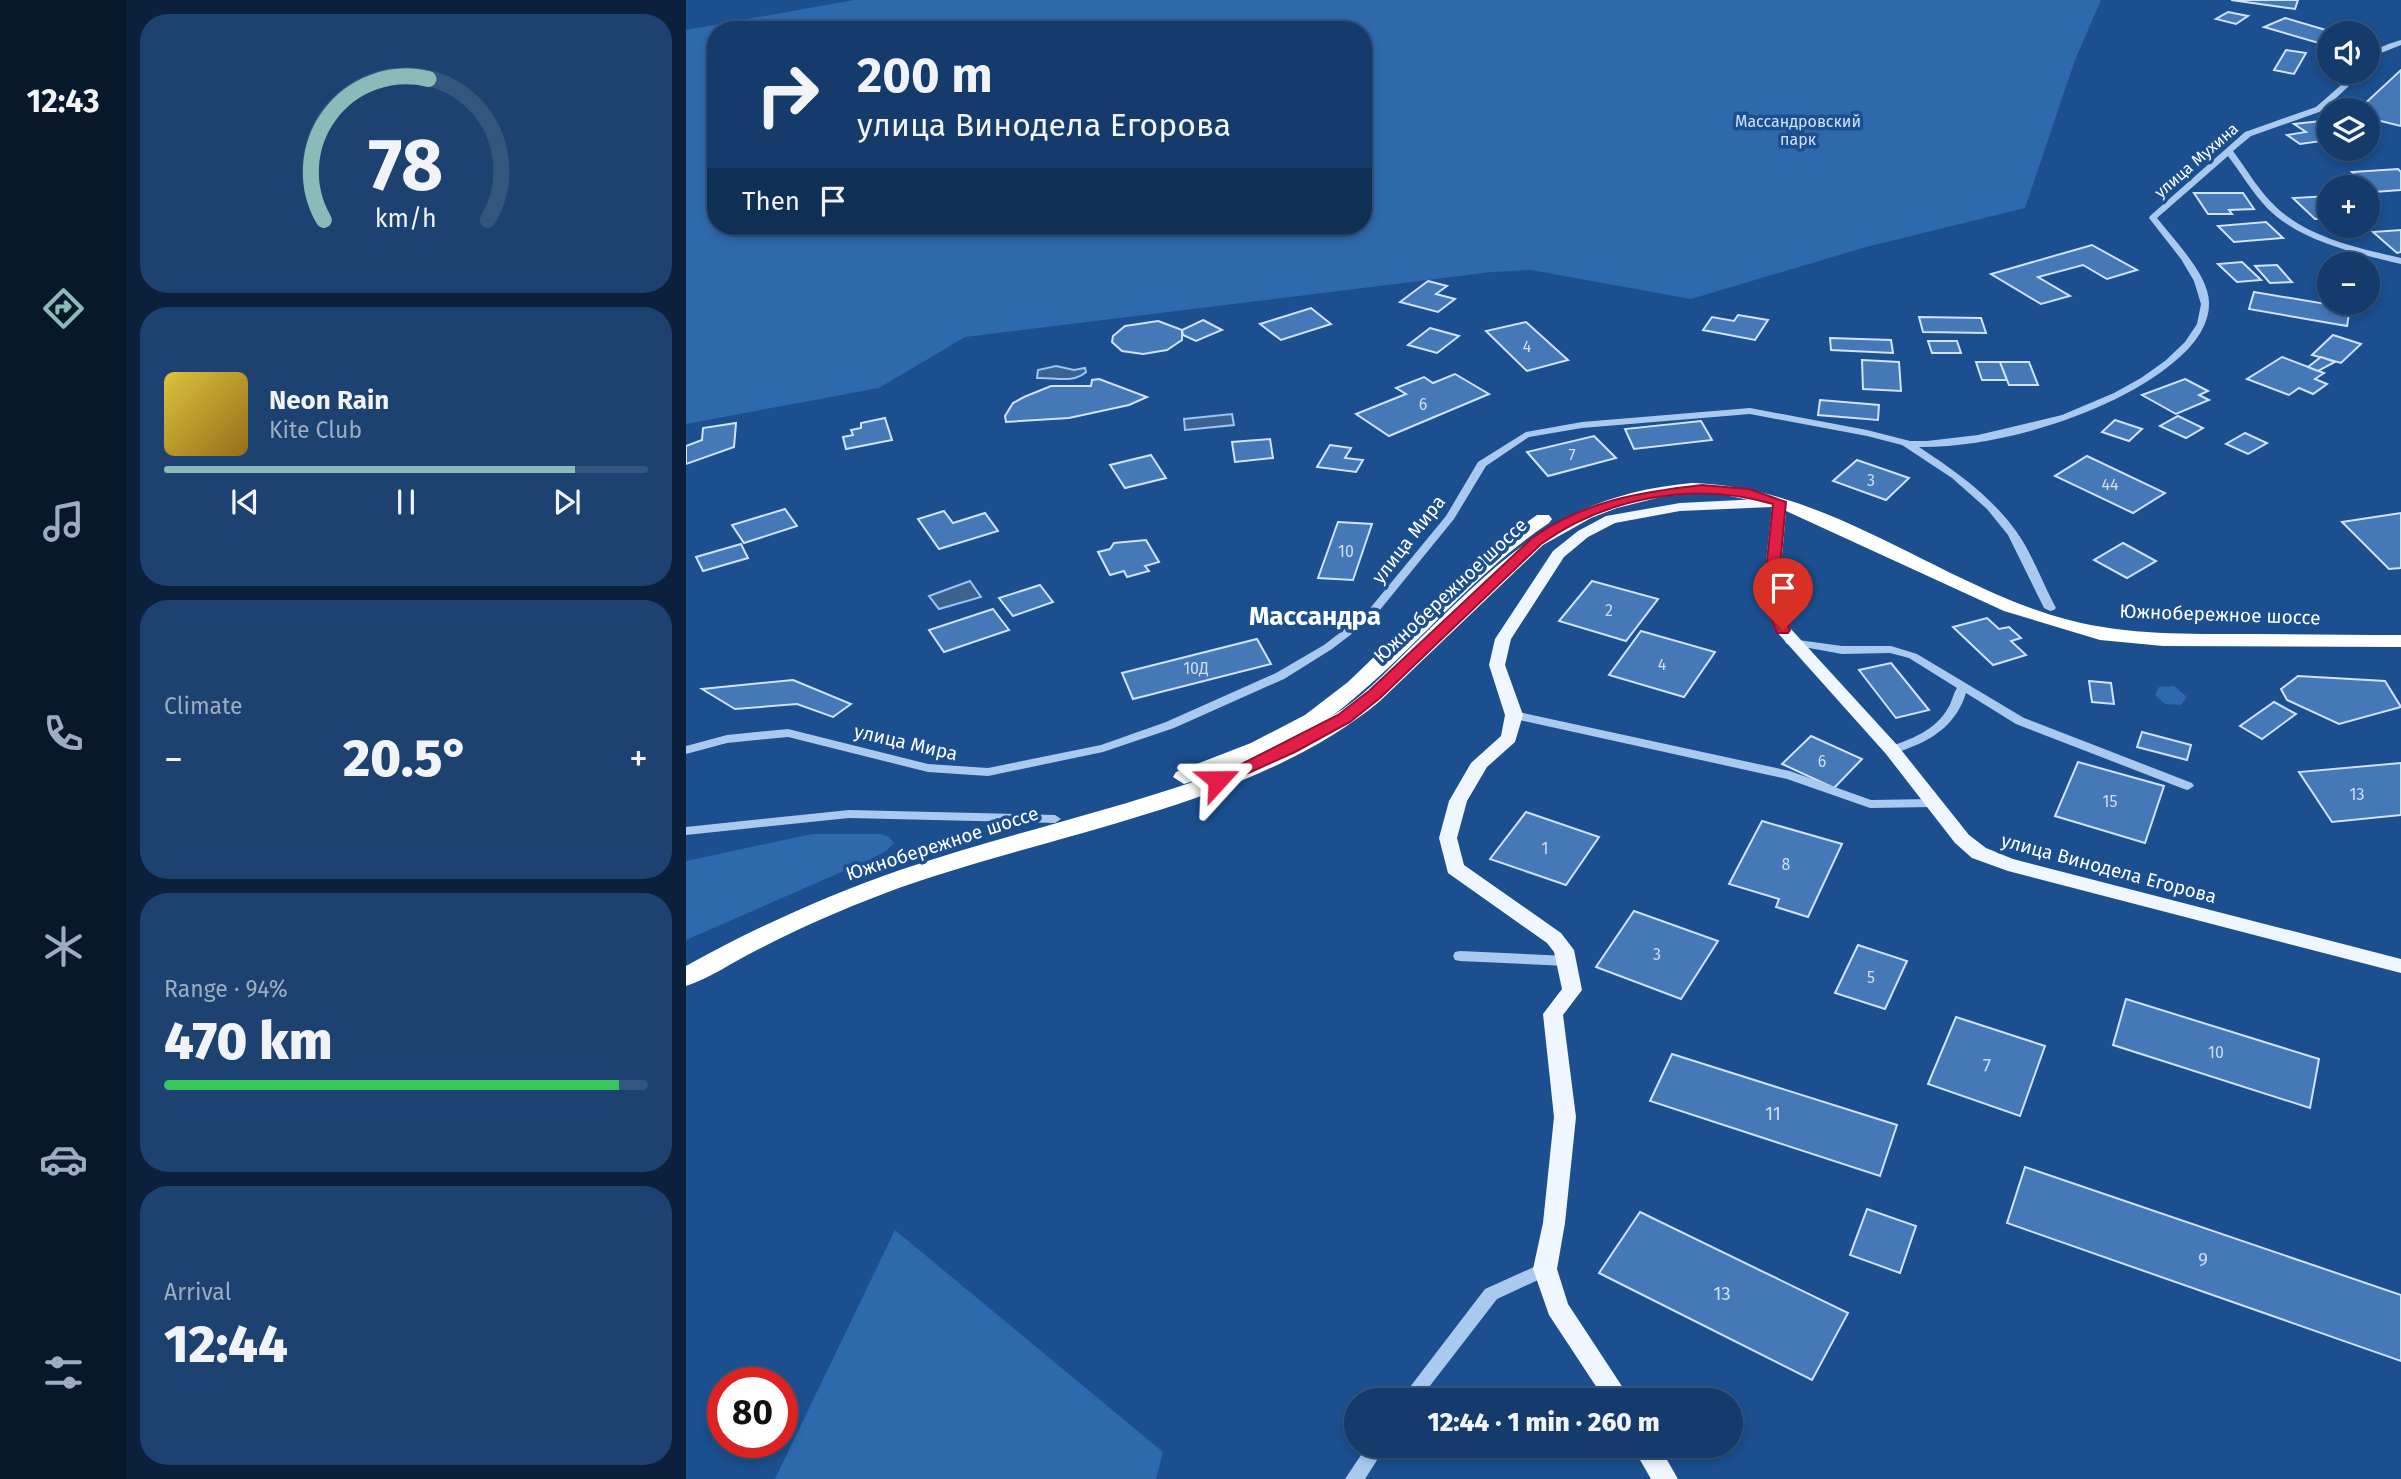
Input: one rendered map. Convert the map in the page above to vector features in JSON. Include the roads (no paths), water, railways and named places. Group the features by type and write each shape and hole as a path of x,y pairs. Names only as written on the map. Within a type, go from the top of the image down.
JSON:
{"highway":[{"name":"Южнобережное шоссе","path":"686,960 856,881 1204,770 1264,745 1325,711 1492,556 1567,505 1644,486 1707,481 1760,488 1803,502 2001,593 2110,622 2174,627 2401,629"},
{"name":"Южнобережное шоссе","path":"686,977 786,926 861,893 940,866 1146,805 1218,780 1289,749 1344,719 1375,695 1536,541 1565,521 1589,509 1643,495 1702,489 1749,493 1780,502 1999,603 2101,634 2174,640 2401,641"}],"main road":[{"name":"улица Винодела Егорова","path":"1780,502 1770,599 1783,630 1791,642 1827,675 1892,750 1933,803 1979,853 2007,864 2401,966"},
{"path":"1611,1388 1557,1308 1545,1269 1554,1223 1565,1117 1553,1014 1572,990 1563,950 1554,938 1455,868 1448,838 1458,802 1480,763 1509,738 1514,715 1497,665 1503,639 1558,554 1583,534 1622,517 1680,507 1780,502"},
{"path":"1652,1458 1665,1479"}],"street":[{"path":"2380,51 2401,42"},
{"name":"улица Мухина","path":"1906,443 1935,445 2049,423 2102,402 2148,378 2179,355 2200,329 2205,306 2201,285 2153,218 2248,134 2319,109 2347,84"},
{"path":"2228,149 2266,200 2293,223 2349,246 2401,261"},
{"name":"улица Мира","path":"686,750 727,739 788,733 928,768 988,772 1124,741 1170,725 1280,676 1339,639 1371,614 1389,593 1450,517 1482,464 1526,435 1582,425 1750,411 1906,443 1956,475 1991,507 2013,534 2050,608"},
{"path":"1791,642 1842,650 1881,648 1900,651 1913,656 2020,721 2188,786"},
{"path":"1892,750 1921,740 1937,728 1956,707 1959,692 1963,688"},
{"path":"1514,715 1790,775 1870,804 1933,803"},
{"path":"686,831 849,814 1055,819"},
{"path":"1460,956 1566,961"},
{"path":"1418,1388 1491,1294 1545,1269"},
{"path":"1354,1479 1369,1458"}],"district":[{"name":"Массандра","path":"1315,616"}],"park label":[{"name":"Массандровский парк","path":"1798,130"}]}
